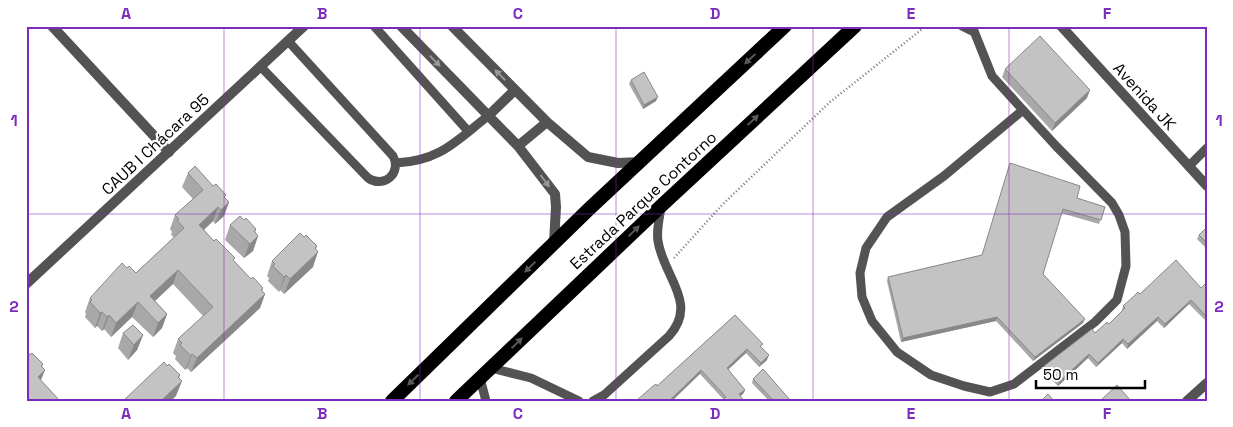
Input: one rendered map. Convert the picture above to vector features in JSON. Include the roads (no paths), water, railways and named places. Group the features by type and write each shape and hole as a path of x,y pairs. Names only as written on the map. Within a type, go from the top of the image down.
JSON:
{"highway":[{"name":"Estrada Parque Contorno","path":"392,401 554,243 786,26"},
{"name":"Estrada Parque Contorno","path":"456,401 854,26"}],"street":[{"path":"52,26 169,152"},
{"name":"CAUB I Chácara 95","path":"26,284 289,42 304,26"},
{"path":"401,26 518,146 555,194 554,243"},
{"path":"452,26 547,122 588,157 618,163 640,162"},
{"name":"Avenida JK","path":"1061,26 1207,186"},
{"path":"488,116 515,90"},
{"path":"518,146 547,122"},
{"path":"1187,401 1207,383"}],"lane":[{"path":"374,26 468,131"},
{"path":"962,26 973,29 992,76 1112,203 1125,232 1126,266 1117,300 1095,322 1014,384 990,392 964,386 932,375 897,352 872,321 862,297 860,273 866,248 887,217 944,176 1023,110"},
{"path":"261,67 368,178 374,182 380,182 392,175 396,169 393,156 289,42"},
{"path":"396,163 414,162 440,153 488,116"},
{"path":"1189,166 1207,148"},
{"path":"593,401 604,394 675,328 680,319 682,303 675,284 665,268 657,239 661,206"},
{"path":"491,368 530,378 579,401"},
{"path":"480,378 486,401"}]}
